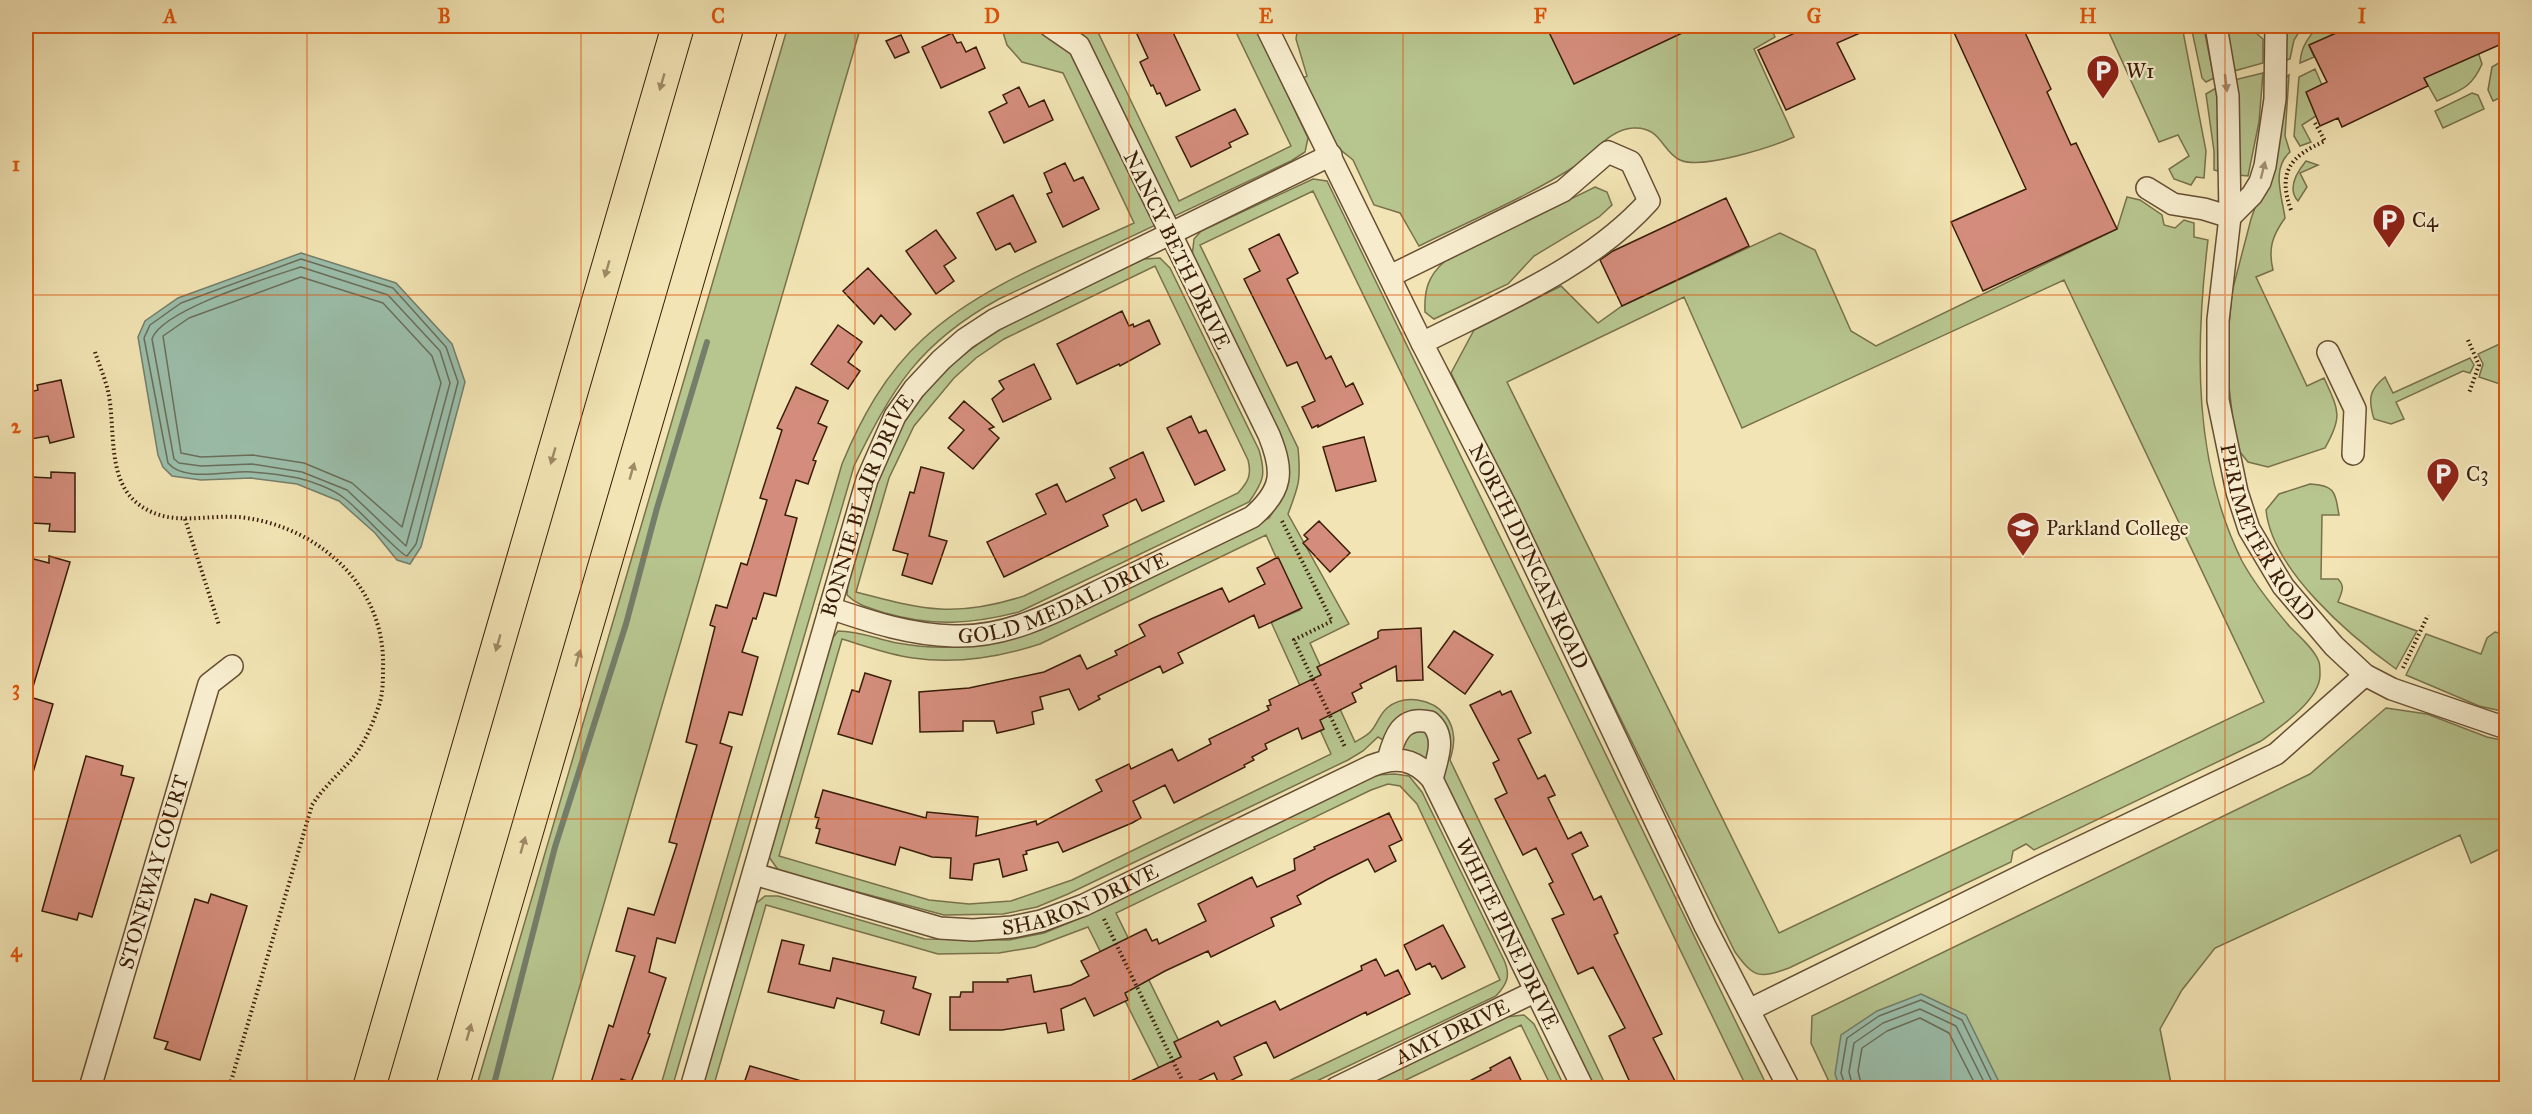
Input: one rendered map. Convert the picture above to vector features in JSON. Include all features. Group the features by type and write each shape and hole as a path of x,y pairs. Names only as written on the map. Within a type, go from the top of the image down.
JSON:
{"highway":[{"path":"369,1089 678,26"},
{"path":"452,1089 762,26"}],"street":[{"name":"NANCY BETH DRIVE","path":"1050,26 1079,46 1169,235 1272,442 1280,472 1277,488"},
{"name":"NORTH DUNCAN ROAD","path":"1266,26 1422,343 1506,506 1705,926 1789,1089"},
{"name":"PERIMETER ROAD","path":"2216,26 2228,96 2230,217 2217,320 2218,400 2237,492 2249,529 2283,586 2334,646 2365,675 2392,689 2506,728"},
{"path":"2147,188 2173,204 2204,209 2230,217 2252,195 2260,182 2265,166 2275,99 2276,26"},
{"path":"1390,276 1563,192 1608,152 1630,162 1643,185 1649,201 1633,219 1566,268 1422,343"},
{"name":"BONNIE BLAIR DRIVE","path":"691,1089 830,608 877,453 895,416 919,383 940,360 994,320 1331,155"},
{"path":"2328,352 2355,409 2353,454"},
{"name":"GOLD MEDAL DRIVE","path":"830,608 875,623 920,634 956,636 1011,628 1062,609 1252,517 1269,503 1277,488"},
{"name":"STONEWAY COURT","path":"90,1089 208,684 232,666"},
{"path":"1749,1010 2039,867 2276,754 2365,675"},
{"path":"1388,760 1394,738 1400,727 1409,722 1422,720 1434,726 1441,744 1432,779"},
{"name":"SHARON DRIVE","path":"754,874 939,927 973,930 1012,927 1041,921 1084,905 1328,786 1388,760 1413,762"},
{"name":"WHITE PINE DRIVE","path":"1413,762 1432,779 1583,1089"},
{"name":"AMY DRIVE","path":"1336,1089 1536,992"}],"path":[{"path":"2291,210 2285,183 2290,164 2301,152 2325,141 2315,123"},
{"path":"2468,340 2479,365 2469,393"},
{"path":"95,352 108,391 116,463 122,482 136,502 153,514 185,519 243,517 274,522 301,533 325,548 339,561 363,591 372,609 384,656 382,690 367,735 352,759 320,792 312,805 229,1089"},
{"path":"185,519 219,625"},
{"path":"1282,521 1332,621 1294,640 1346,747"},
{"path":"2403,668 2428,615"},
{"path":"1104,919 1186,1089"}],"green space":[{"path":"788,26 861,26 550,1088 476,1088"},
{"path":"1001,26 1095,26 1179,201 1291,146 1233,26 1255,26 1308,138 1305,152 1291,161 999,299 971,316 928,350 896,390 854,466 672,1088 660,1088 842,464 866,413 875,397 909,353 946,320 970,303 1024,273 1134,223 1063,73 1022,62 1007,45"},
{"path":"1298,26 1770,26 1775,37 1754,49 1794,137 1737,156 1690,162 1674,156 1650,131 1642,128 1625,129 1610,137 1577,165 1558,177 1419,246 1400,213 1374,205 1353,160 1337,147 1303,78 1307,76 1296,39"},
{"path":"2106,26 2182,26 2206,151 2204,178 2196,177 2191,185 2174,179 2169,169 2189,156 2178,135 2159,142"},
{"path":"2191,26 2203,26 2204,29 2214,78 2206,82 2202,78"},
{"path":"2290,26 2303,26 2294,40 2290,59 2283,61 2282,37"},
{"path":"2319,26 2352,26 2309,45 2314,57 2300,63 2306,43"},
{"path":"2229,31 2256,33 2263,39 2263,63 2234,71 2226,34"},
{"path":"2478,52 2482,64 2474,79 2464,88 2437,101 2424,78"},
{"path":"2502,61 2506,67 2506,95 2493,101 2488,90 2492,67"},
{"path":"2315,69 2322,85 2316,116 2302,125 2311,142 2300,146 2294,136 2299,77"},
{"path":"2263,73 2259,122 2248,176 2238,175 2239,130 2234,80"},
{"path":"2289,75 2285,136 2290,152 2284,159 2279,175 2285,218 2272,243 2273,270 2256,277 2307,386 2324,378 2336,406 2337,420 2325,448 2268,467 2248,462 2236,447 2226,360 2232,292 2251,219 2273,157 2282,81"},
{"path":"2216,88 2221,148 2218,171 2214,170 2214,151 2206,94"},
{"path":"2472,93 2478,95 2484,109 2443,128 2435,111"},
{"path":"2306,161 2318,165 2300,173 2307,187 2298,201 2293,191 2294,181"},
{"path":"1313,179 1327,181 1768,1088 1747,1088 1313,191 1200,245 1298,448 1298,482 1288,514 1349,624 1310,643 1355,742 1369,733 1387,708 1401,701 1426,702 1446,716 1454,737 1450,760 1607,1088 1593,1088 1442,775 1378,737 1363,751 1348,760 1068,894 1037,907 1003,914 944,915 779,871 769,857 828,644 838,631 897,643 934,647 987,644 1022,636 1040,630 1269,518 1279,503 1287,479 1192,257 1194,239 1201,231","holes":["1266,535 1300,610 1271,622 1331,754 1072,880 1011,901 969,904 929,900 779,856 842,639 895,655 929,660 962,660 1009,653 1040,644"]},
{"path":"1595,187 1607,192 1612,205 1599,217 1534,256 1508,284 1434,319 1425,312 1428,284 1445,261"},
{"path":"2127,197 2140,200 2162,215 2164,225 2175,228 2184,220 2194,223 2194,237 2208,240 2200,362 2206,444 2214,484 2226,523 2247,570 2271,604 2317,657 2320,668 2318,684 2313,694 2297,712 2261,741 2034,850 2026,844 2013,851 2011,862 1789,968 1771,974 1758,974 1747,967 1735,952 1451,373 1474,330 1561,286 1598,323 1622,306 1780,233 1815,250 1851,331 1876,346 2117,229","holes":["2064,280 2264,702 1779,933 1507,382 1684,297 1742,428"]},
{"path":"1160,258 1170,268 1259,450 1263,471 1261,483 1249,502 1019,612 985,619 936,622 885,613 851,599 847,595 848,581 874,484 901,427 926,391 955,362 988,337 1061,297 1144,259","holes":["1155,266 1248,460 1250,470 1248,478 1238,493 1024,596 978,607 940,609 921,607 856,592 889,478 914,426 954,378 976,358 1004,339"]},
{"path":"2506,341 2506,386 2479,377 2483,364 2478,354"},
{"path":"2470,358 2474,365 2470,373 2463,371 2396,402 2404,419 2391,424 2374,419 2371,395 2385,377 2393,393"},
{"path":"2310,484 2325,486 2332,491 2339,515 2322,515 2321,579 2338,579 2342,590 2338,602 2417,631 2396,669 2357,639 2316,600 2282,556 2271,533 2266,510 2279,494"},
{"path":"2495,632 2506,635 2506,712 2479,706 2406,675 2426,634 2481,654 2487,638"},
{"path":"2386,708 2427,714 2487,737 2506,741 2506,846 2471,863 2460,835 2215,948 2182,990 2160,1029 2172,1088 1832,1088 1811,1043 1812,1016 2310,774"},
{"path":"1374,775 1409,776 1422,792 1504,960 1507,980 1496,996 1302,1088 1274,1088 1500,980 1417,804 1400,786 1388,784 1371,790 1116,913 1202,1088 1169,1088 1088,927 1035,947 999,953 938,954 766,905 713,1088 699,1088 753,906 765,896 778,896 925,939 1009,940 1044,933 1073,921 1345,787"},
{"path":"1524,1015 1534,1024 1565,1088 1552,1088 1521,1025 1389,1088 1358,1088 1505,1017"}],"water":[{"path":"301,253 396,283 452,344 465,382 421,547 410,564 397,560 375,533 339,501 297,484 251,478 201,480 172,476 163,467 158,455 138,337 145,321 178,298"},
{"path":"1921,994 1966,1015 2002,1088 1840,1088 1835,1074 1841,1035 1877,1011"}],"building":[{"path":"1137,26 1170,26 1200,90 1166,106 1160,93 1157,94 1153,85 1151,86 1140,62 1148,58 1136,32 1139,30"},
{"path":"1546,26 1697,26 1574,84"},
{"path":"1810,26 1876,26 1837,43 1855,79 1786,110 1758,50"},
{"path":"1951,26 2022,26 2051,89 2047,92 2071,145 2076,143 2117,229 1983,291 1951,222 2026,189"},
{"path":"2352,26 2506,26 2506,42 2424,78 2428,86 2342,127 2338,118 2320,126 2306,92 2327,82 2309,45"},
{"path":"952,33 957,43 961,42 966,52 976,47 985,68 941,88 922,47"},
{"path":"901,35 909,52 895,58 886,41"},
{"path":"1019,87 1029,107 1044,100 1053,120 1004,143 989,112 1007,103 1003,95"},
{"path":"1235,109 1248,134 1229,143 1231,147 1191,167 1176,137"},
{"path":"1065,163 1074,181 1083,177 1099,209 1063,227 1047,194 1052,192 1044,173"},
{"path":"1013,195 1036,242 1015,252 1010,243 996,250 977,213"},
{"path":"1726,198 1749,246 1622,306 1600,260 1613,251"},
{"path":"936,230 956,258 944,266 954,281 936,294 906,251"},
{"path":"1279,234 1298,273 1287,279 1326,359 1331,356 1346,387 1353,383 1363,404 1318,427 1318,425 1312,428 1302,407 1315,401 1297,362 1287,366 1244,279 1260,271 1249,249"},
{"path":"868,268 911,314 895,330 881,315 874,324 843,291"},
{"path":"1122,311 1129,326 1133,324 1134,327 1149,320 1160,344 1120,366 1119,364 1077,384 1057,344"},
{"path":"838,325 862,342 848,362 860,371 848,389 811,364"},
{"path":"1034,364 1051,399 1003,422 992,399 1004,389 999,381"},
{"path":"61,380 74,437 50,443 48,436 31,439 26,412 26,393 38,390 37,385"},
{"path":"796,387 828,401 818,423 827,427 813,460 816,461 808,484 796,480 785,515 797,518 776,596 764,593 742,652 758,657 742,715 729,712 720,743 732,747 675,943 657,938 649,972 666,978 648,1033 650,1034 631,1082 621,1079 618,1089 589,1089 609,1025 613,1027 635,956 616,951 628,908 654,915 677,844 669,842 697,745 686,742 715,627 710,625 716,605 727,608 741,563 747,565 767,500 760,498 782,430 777,428"},
{"path":"964,401 994,427 989,429 999,438 973,469 948,448 964,430 949,418"},
{"path":"1191,416 1199,433 1206,430 1225,470 1195,485 1167,428"},
{"path":"1364,437 1376,481 1336,491 1323,447"},
{"path":"1143,452 1164,501 1142,511 1136,499 1103,515 1108,526 1004,577 987,542 1046,514 1036,494 1057,484 1066,502 1115,478 1110,468"},
{"path":"921,467 944,473 929,536 947,541 932,584 902,575 908,554 893,550 910,492 914,493"},
{"path":"51,472 75,473 75,532 49,531 50,524 32,523 32,477 51,478"},
{"path":"1319,521 1350,553 1330,572 1303,543 1308,539 1304,535"},
{"path":"49,556 70,562 30,697 53,704 30,783 26,782 26,626 32,605 26,603 26,557 49,563"},
{"path":"1278,557 1302,608 1259,628 1254,615 1178,653 1183,663 1163,673 1160,666 1098,696 1100,699 1079,710 1069,689 1040,697 1043,709 1032,712 1034,724 997,733 994,721 963,721 963,731 920,732 919,692 969,688 1044,672 1080,655 1087,669 1117,655 1115,651 1145,636 1139,625 1151,619 1222,588 1229,602 1265,584 1257,568"},
{"path":"1421,628 1423,680 1397,681 1396,666 1360,684 1362,688 1352,693 1356,702 1320,720 1324,729 1302,739 1298,728 1265,744 1267,749 1252,757 1254,760 1244,765 1245,767 1174,803 1165,785 1133,801 1141,818 1132,823 1063,852 1058,842 1026,851 1027,854 1023,855 1027,870 1003,877 999,859 974,864 972,880 950,878 951,858 932,857 900,847 895,865 816,843 820,829 816,828 819,818 815,817 823,790 926,818 927,812 978,817 976,836 1036,821 1037,825 1102,791 1096,780 1129,764 1131,769 1172,749 1178,761 1211,744 1209,739 1269,710 1267,706 1271,705 1269,700 1321,675 1317,667 1378,638 1378,632 1381,630"},
{"path":"1454,631 1493,655 1465,694 1428,667"},
{"path":"865,673 891,681 872,744 838,734 852,690 859,692"},
{"path":"1500,691 1502,695 1511,691 1531,733 1518,739 1538,779 1545,775 1555,795 1548,798 1568,839 1581,832 1588,846 1572,854 1594,900 1601,896 1618,933 1614,935 1662,1034 1653,1038 1679,1089 1633,1089 1609,1036 1625,1028 1593,967 1578,974 1552,919 1564,914 1549,884 1553,882 1536,848 1523,855 1495,799 1507,793 1493,763 1499,760 1470,705"},
{"path":"86,756 123,766 121,775 134,778 92,917 79,913 77,920 42,911"},
{"path":"1389,813 1402,840 1389,846 1396,861 1375,872 1368,859 1328,879 1297,896 1301,904 1271,918 1274,926 1211,957 1208,951 1165,971 1125,993 1128,1000 1094,1016 1085,998 1061,1009 1064,1030 1048,1033 1046,1023 1002,1030 950,1030 950,997 960,997 961,992 973,992 973,982 1008,982 1007,979 1031,975 1034,992 1071,985 1089,976 1081,961 1146,929 1152,941 1157,939 1159,944 1206,921 1198,904 1252,877 1257,887 1295,870 1294,859 1315,849 1314,847"},
{"path":"211,894 247,906 200,1060 165,1049 168,1042 154,1038 195,899 208,903"},
{"path":"1443,925 1465,967 1442,979 1435,966 1432,967 1430,963 1416,970 1404,945"},
{"path":"782,940 804,945 799,964 830,971 833,958 916,977 913,988 931,994 919,1035 881,1023 884,1011 837,998 834,1008 768,992"},
{"path":"1376,959 1385,976 1398,970 1410,994 1367,1015 1366,1012 1274,1058 1266,1042 1234,1057 1242,1075 1220,1086 1214,1073 1181,1089 1114,1089 1181,1057 1174,1042 1218,1021 1221,1026 1275,1001 1280,1010 1362,970 1361,966"},
{"path":"1510,1057 1525,1089 1454,1089 1491,1070 1490,1068"},
{"path":"750,1066 812,1084 812,1089 742,1089"}],"waterway":[{"path":"493,1088 555,847 626,624 657,508 707,342"}],"place":[{"name":"W1","path":"2103,100"},
{"name":"C4","path":"2389,249"},
{"name":"C3","path":"2443,503"},
{"name":"Parkland College","path":"2023,557"}]}
